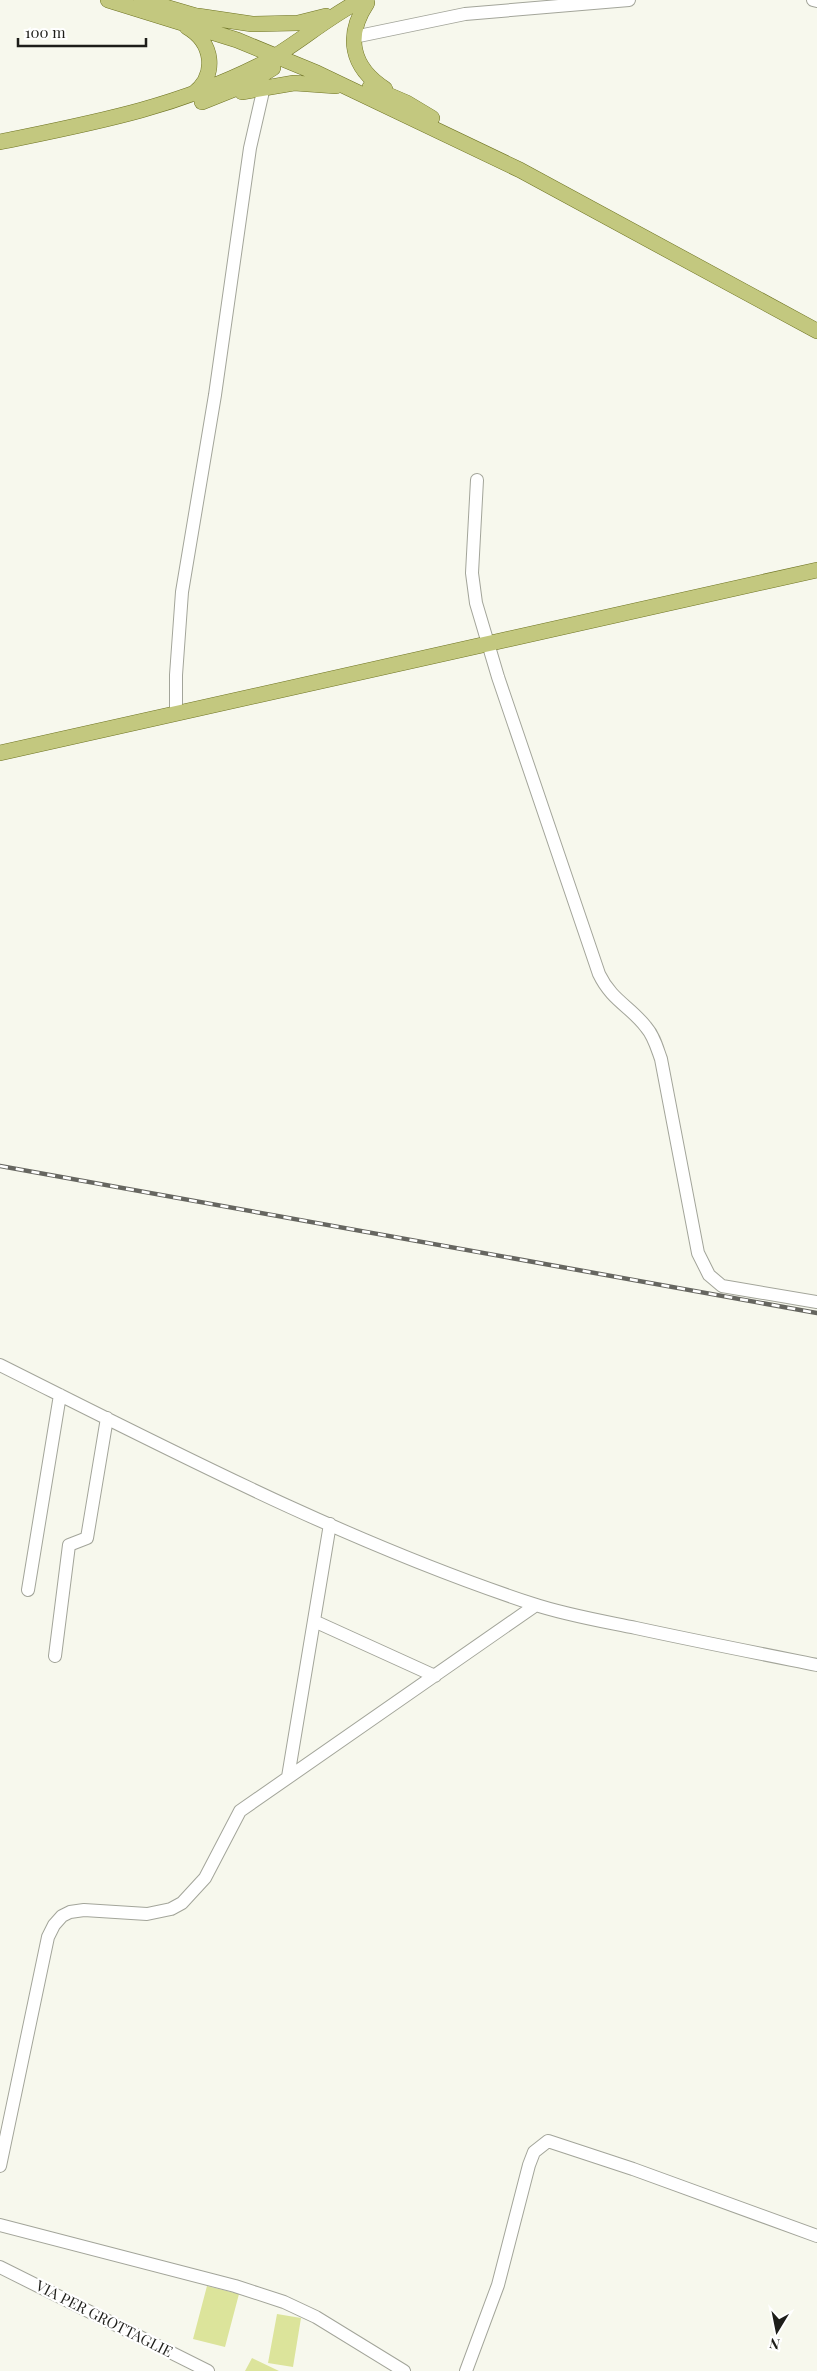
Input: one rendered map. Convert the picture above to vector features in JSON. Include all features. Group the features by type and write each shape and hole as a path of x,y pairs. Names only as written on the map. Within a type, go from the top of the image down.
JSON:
{"main road":[{"path":"108,0 285,54 364,95 520,170"},
{"path":"142,0 198,16 252,24 298,22 337,12 367,1"},
{"path":"197,99 261,64 285,54 367,1"},
{"path":"367,1 358,19 354,37 358,60 366,73 374,81 407,103 520,170 817,331"},
{"path":"285,54 337,12"},
{"path":"198,16 285,54 407,103"},
{"path":"175,21 201,38 211,61 206,81 197,99"},
{"path":"0,142 197,99 294,83 316,83 364,95"},
{"path":"0,753 817,570"}],"street":[{"path":"354,37 465,14 629,0"},
{"path":"813,0 817,1"},
{"path":"176,714 176,675 182,592 216,395 250,148 264,87"},
{"path":"477,480 473,585 488,645 599,974 610,993 647,1027 655,1041 661,1059 694,1235 703,1266 714,1281 722,1286 817,1302"},
{"path":"0,1365 106,1418 330,1524 430,1567 536,1605 587,1618 817,1665"},
{"path":"28,1590 60,1395"},
{"path":"55,1656 69,1545 87,1538 106,1418"},
{"path":"288,1777 330,1524"},
{"path":"0,2166 48,1936 54,1924 62,1916 70,1912 84,1910 147,1914 166,1910 182,1903 205,1878 237,1815 288,1777 536,1605"},
{"path":"314,1621 435,1676"},
{"path":"466,2371 498,2285 529,2166 534,2152 548,2141 633,2168 817,2236"},
{"path":"0,2226 234,2286 284,2302 316,2317 404,2371"},
{"name":"VIA PER GROTTAGLIE","path":"0,2267 208,2371"}],"green space":[{"path":"207,2286 239,2294 225,2347 193,2339"},
{"path":"277,2314 301,2318 293,2367 268,2363"},
{"path":"252,2358 279,2371 245,2371"}],"railway":[{"path":"0,1166 817,1313"}]}
